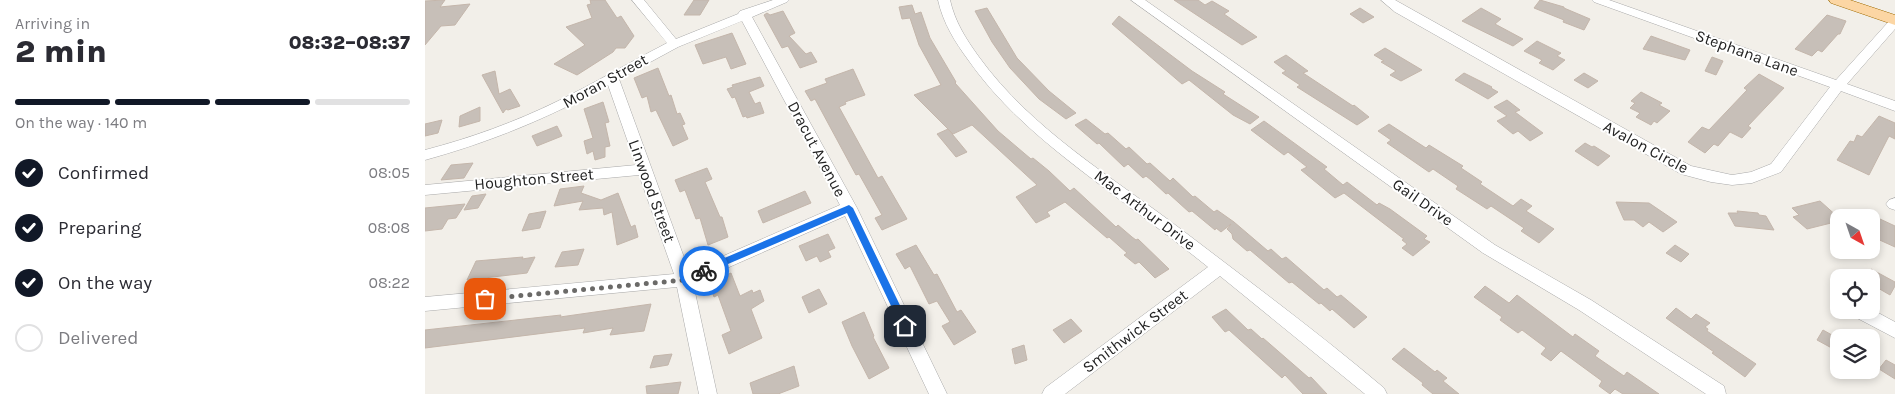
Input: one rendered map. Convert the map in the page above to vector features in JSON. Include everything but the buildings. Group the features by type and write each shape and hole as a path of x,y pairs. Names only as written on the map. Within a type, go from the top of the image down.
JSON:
{"main road":[{"path":"1836,0 1895,21"}],"street":[{"path":"638,0 674,44"},
{"name":"Moran Street","path":"427,158 486,138 522,123 564,104 674,44 744,14 783,0"},
{"name":"Mac Arthur Drive","path":"944,0 955,31 984,76 1009,103 1044,135 1220,267 1378,394"},
{"name":"Gail Drive","path":"1137,0 1489,249 1585,305 1717,392"},
{"name":"Avalon Circle","path":"1387,0 1399,9 1686,170 1715,178 1741,181 1761,176 1776,168 1838,86 1895,21"},
{"name":"Stephana Lane","path":"1598,0 1895,106"},
{"name":"Dracut Avenue","path":"744,14 849,208 938,394"},
{"name":"Linwood Street","path":"612,77 684,280 708,394"},
{"name":"Houghton Street","path":"425,190 644,169"},
{"path":"425,304 684,280 849,208"},
{"name":"Smithwick Street","path":"1051,394 1220,267"},
{"path":"1874,319 1895,331"}],"way so far":[{"path":"485,299 684,280 704,271"}],"route":[{"path":"704,271 849,208 905,326"}]}
